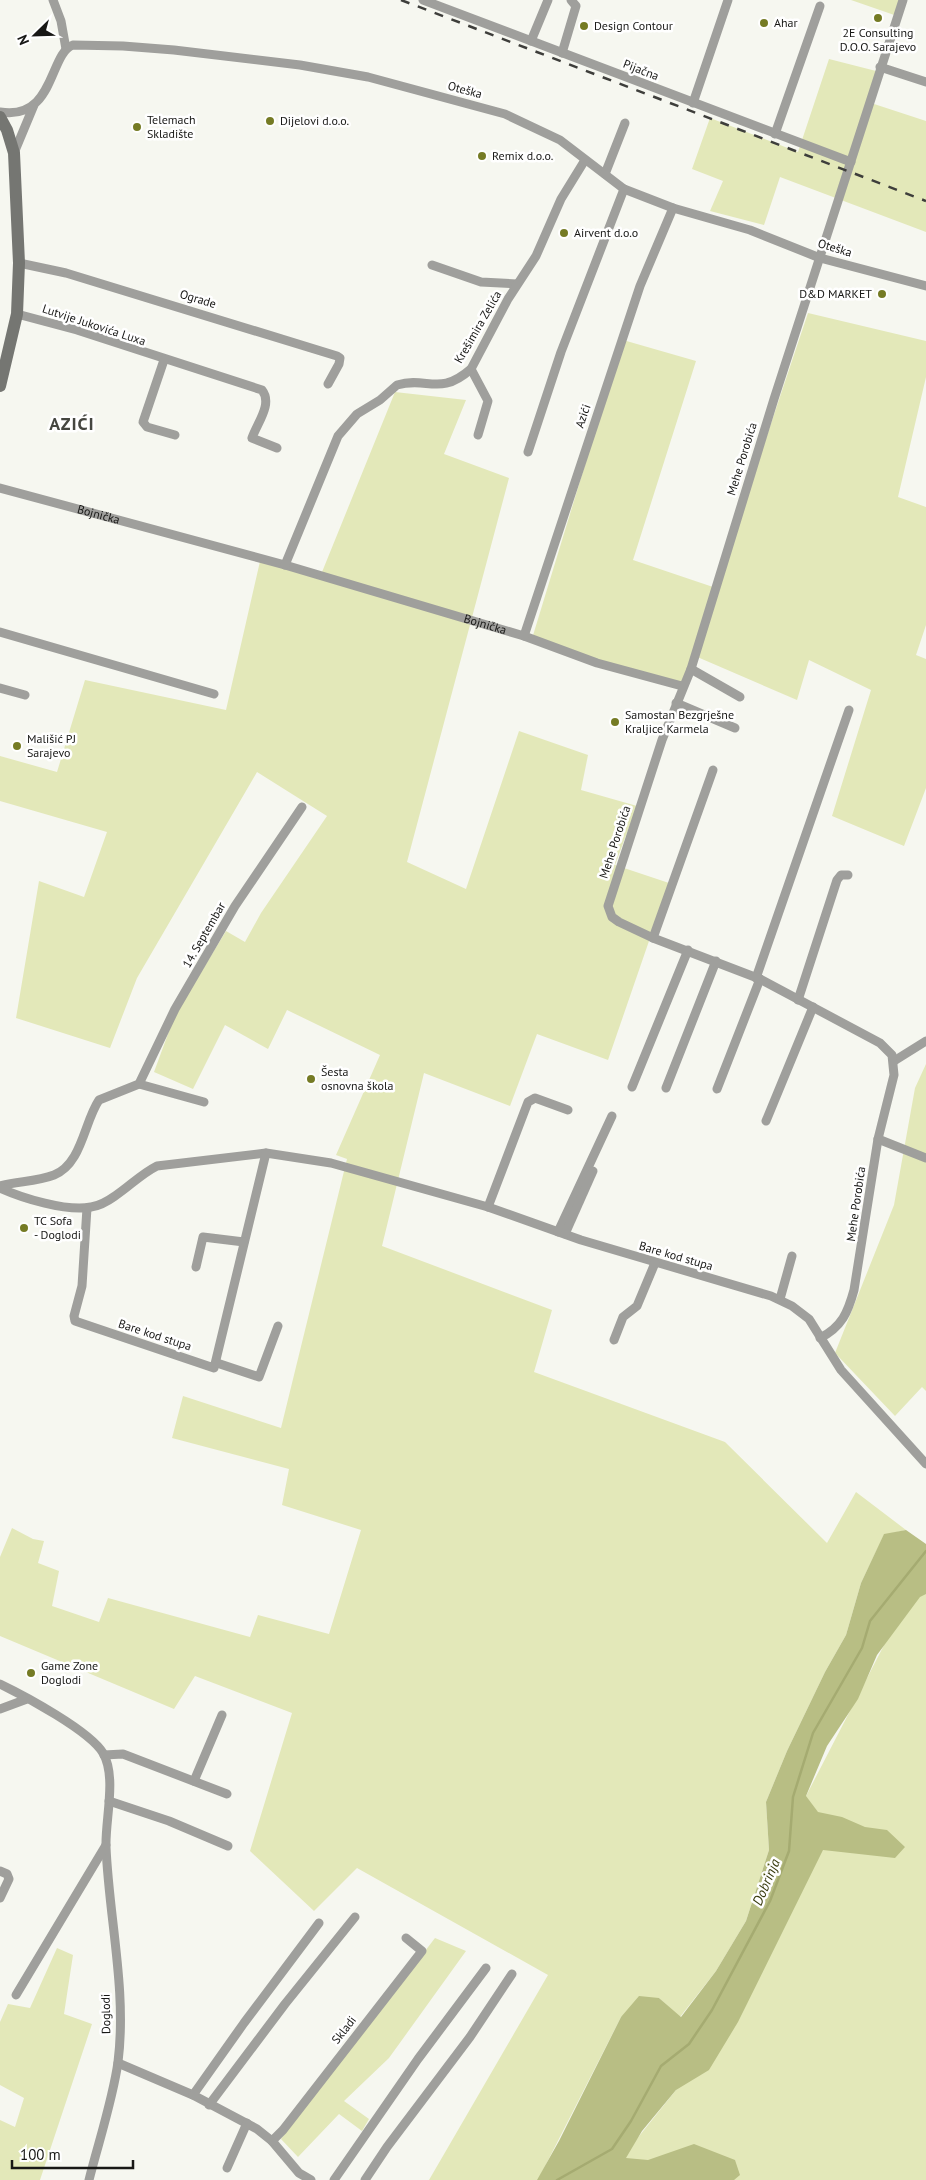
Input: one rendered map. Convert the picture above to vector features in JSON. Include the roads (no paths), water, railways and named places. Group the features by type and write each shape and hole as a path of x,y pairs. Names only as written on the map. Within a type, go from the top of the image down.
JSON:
{"main road":[{"path":"0,117 7,130 14,153 19,263 17,314 5,348 0,386"}],"street":[{"path":"14,153 34,104 53,77 66,48 61,21 52,0"},
{"name":"Pijačna","path":"423,0 851,162"},
{"path":"531,41 548,0"},
{"path":"562,53 576,6 571,0"},
{"path":"694,103 728,0"},
{"path":"820,258 903,0"},
{"path":"776,134 820,6"},
{"name":"Oteška","path":"66,48 73,45 123,46 195,52 300,65 368,77 506,114 560,140 624,189 673,208 750,230 820,258 926,286"},
{"path":"880,67 926,82"},
{"path":"0,112 23,110 34,104"},
{"path":"605,174 625,123"},
{"name":"Krešimira Zelića","path":"285,565 338,436 357,414 380,400 397,385 407,383 430,386 446,384 471,369 518,284 536,256 561,199 585,160"},
{"path":"528,452 561,352 624,189"},
{"name":"Azići","path":"524,636 640,286 673,208"},
{"name":"Mehe Porobića","path":"820,258 691,669 682,686 642,798 608,906 612,917 653,938 758,978 813,1007 880,1044 889,1051 894,1061 894,1076 878,1139 854,1290 849,1309 839,1326 820,1338"},
{"name":"Ograde","path":"19,263 66,273 337,356 340,358 339,364 328,384"},
{"path":"432,265 481,282 518,284"},
{"name":"Lutvije Jukovića Luxa","path":"17,314 77,330 164,360 262,390 266,395 267,402 252,438 277,448"},
{"path":"164,360 143,422 147,427 175,435"},
{"path":"471,369 488,401 478,435"},
{"name":"Bojnička","path":"0,488 285,565 524,636 597,663 682,686"},
{"path":"0,632 214,694"},
{"path":"691,669 740,697"},
{"path":"0,688 25,695"},
{"path":"676,704 735,728"},
{"path":"717,1089 758,978 849,710"},
{"path":"653,938 713,770"},
{"name":"14. Septembar","path":"139,1084 175,1009 235,906 302,807"},
{"path":"798,1000 837,880 841,875 848,875"},
{"path":"632,1087 688,950"},
{"path":"666,1088 716,961"},
{"path":"766,1121 813,1007"},
{"path":"894,1061 926,1041"},
{"path":"0,1187 37,1180 62,1171 74,1155 100,1100 139,1084 204,1102"},
{"path":"488,1208 528,1102 535,1098 568,1110"},
{"path":"561,1233 612,1116"},
{"path":"561,1233 608,1138"},
{"path":"878,1139 926,1158"},
{"path":"266,1153 217,1363 260,1377 278,1326"},
{"name":"Bare kod stupa","path":"0,1187 18,1196 76,1209 87,1208 115,1196 145,1172 157,1166 266,1153 331,1163 488,1208 655,1263 780,1300 809,1319 845,1375 926,1464"},
{"name":"Bare kod stupa","path":"87,1208 82,1286 74,1316 75,1321 214,1368 217,1363"},
{"path":"196,1267 203,1237 244,1242"},
{"path":"780,1300 792,1256"},
{"path":"614,1340 623,1317 637,1306 655,1263"},
{"path":"0,1684 27,1698 92,1741 104,1755 123,1754 227,1794"},
{"path":"0,1709 27,1698"},
{"path":"194,1780 222,1716"},
{"name":"Doglodi","path":"89,2180 118,2063 121,2016 106,1845 110,1777 104,1755"},
{"path":"109,1801 169,1821 228,1846"},
{"name":"Doglodi","path":"16,1995 106,1845"},
{"path":"0,1871 7,1874 9,1880 0,1898"},
{"path":"209,2104 355,1917"},
{"path":"193,2095 244,2022 320,1923"},
{"name":"Skladi","path":"272,2141 283,2130 422,1951 406,1938"},
{"path":"334,2180 418,2059 486,1968"},
{"path":"365,2180 387,2147 470,2037 512,1974"},
{"path":"118,2063 193,2095 247,2123 272,2141 285,2159 299,2173 311,2180"},
{"path":"227,2168 247,2123"}],"waterway":[{"name":"Dobrinja","path":"557,2180 612,2149 631,2121 661,2066 689,2044 712,2010 770,1901 789,1851 793,1797 813,1733 862,1648 870,1621 926,1551"}],"railway":[{"path":"401,0 926,201"}],"place":[{"name":"2E Consulting D.O.O. Sarajevo","path":"878,18"},
{"name":"Ahar","path":"764,23"},
{"name":"Design Contour","path":"584,26"},
{"name":"Dijelovi d.o.o.","path":"270,121"},
{"name":"Telemach Skladište","path":"137,127"},
{"name":"Remix d.o.o.","path":"482,156"},
{"name":"Airvent d.o.o","path":"564,233"},
{"name":"D&D MARKET","path":"882,294"},
{"name":"Samostan Bezgrješne Kraljice Karmela","path":"615,722"},
{"name":"Mališić PJ Sarajevo","path":"17,746"},
{"name":"Šesta osnovna škola","path":"311,1079"},
{"name":"TC Sofa - Doglodi","path":"24,1228"},
{"name":"Game Zone Doglodi","path":"31,1673"}],"district":[{"name":"AZIĆI","path":"72,424"}]}
